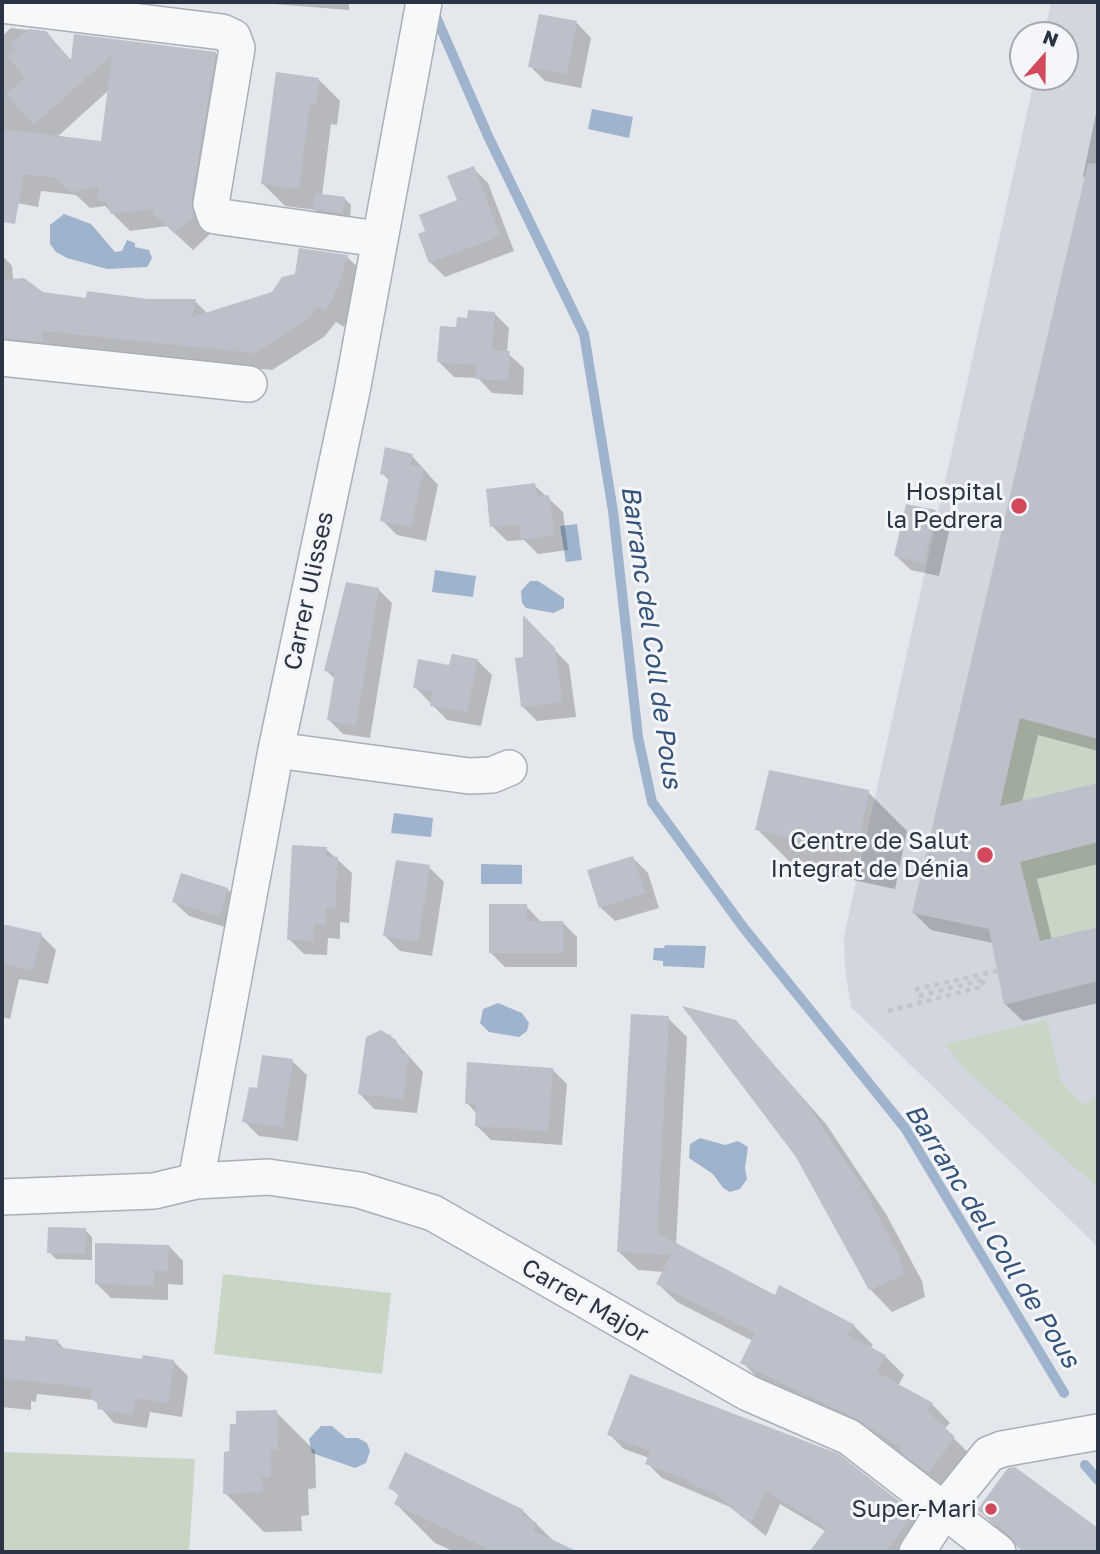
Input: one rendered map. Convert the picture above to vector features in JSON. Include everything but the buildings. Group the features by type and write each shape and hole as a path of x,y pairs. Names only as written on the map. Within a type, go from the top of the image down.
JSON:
{"street":[{"name":"Carrer Ulisses","path":"196,1181 276,750 352,391 378,239 411,84 424,2"},
{"path":"2,5 222,32 233,37 237,48 211,204 215,216 378,239"},
{"path":"2,358 249,384"},
{"path":"276,750 469,776 492,775 509,768"},
{"name":"Carrer Major","path":"2,1197 154,1191 196,1181 258,1177 322,1183 359,1190 433,1213 748,1393 849,1437 998,1552"},
{"path":"916,1552 944,1510 989,1454 1002,1449 1098,1432"}],"path":[{"path":"888,1011 984,986 982,980 919,996 917,989 997,971"}],"shaded area":[{"name":"Hospital la Pedrera","path":"1051,2 1098,2 1098,1247 851,1007 845,968 844,936 1032,91 1079,91 1079,21 1047,21"}],"green space":[{"path":"1020,718 1098,739 1098,783 1000,806"},
{"path":"1098,842 1098,927 1040,941 1020,862"},
{"path":"1047,1020 1060,1080 1083,1105 1098,1095 1098,1188 963,1067 945,1044"},
{"path":"223,1274 391,1293 382,1374 214,1354"},
{"path":"2,1452 195,1459 189,1552 2,1552"}],"water":[{"path":"592,109 633,117 629,138 588,129"},
{"path":"64,214 91,224 115,252 122,251 127,240 135,243 135,247 149,250 152,258 147,267 107,269 67,258 56,252 50,244 50,225"},
{"path":"577,524 582,560 566,562 560,526"},
{"path":"435,570 476,576 473,597 432,592"},
{"path":"530,581 538,581 564,598 564,608 553,613 526,608 522,603 521,591"},
{"path":"394,813 433,818 431,837 391,833"},
{"path":"481,864 522,865 522,884 481,884"},
{"path":"665,945 706,946 704,968 663,966 663,961 653,960 654,948 664,948"},
{"path":"498,1003 522,1013 529,1023 527,1031 519,1037 489,1032 480,1023 483,1009"},
{"path":"700,1138 725,1145 738,1141 748,1147 745,1168 747,1179 740,1189 730,1192 723,1188 713,1174 689,1158 690,1144"},
{"path":"321,1426 332,1426 346,1438 358,1438 367,1443 370,1451 366,1463 355,1468 312,1453 309,1439"}],"waterway":[{"name":"Barranc del Coll de Pous","path":"433,10 488,136 584,334 613,511 638,737 652,802 743,927 905,1128 1064,1393"},
{"name":"Barranc del Coll de Pous","path":"1085,1465 1098,1480"}],"place":[{"name":"Hospital la Pedrera","path":"1019,506"},
{"name":"Centre de Salut Integrat de Dénia","path":"985,855"},
{"name":"Super-Mari","path":"991,1509"}]}
